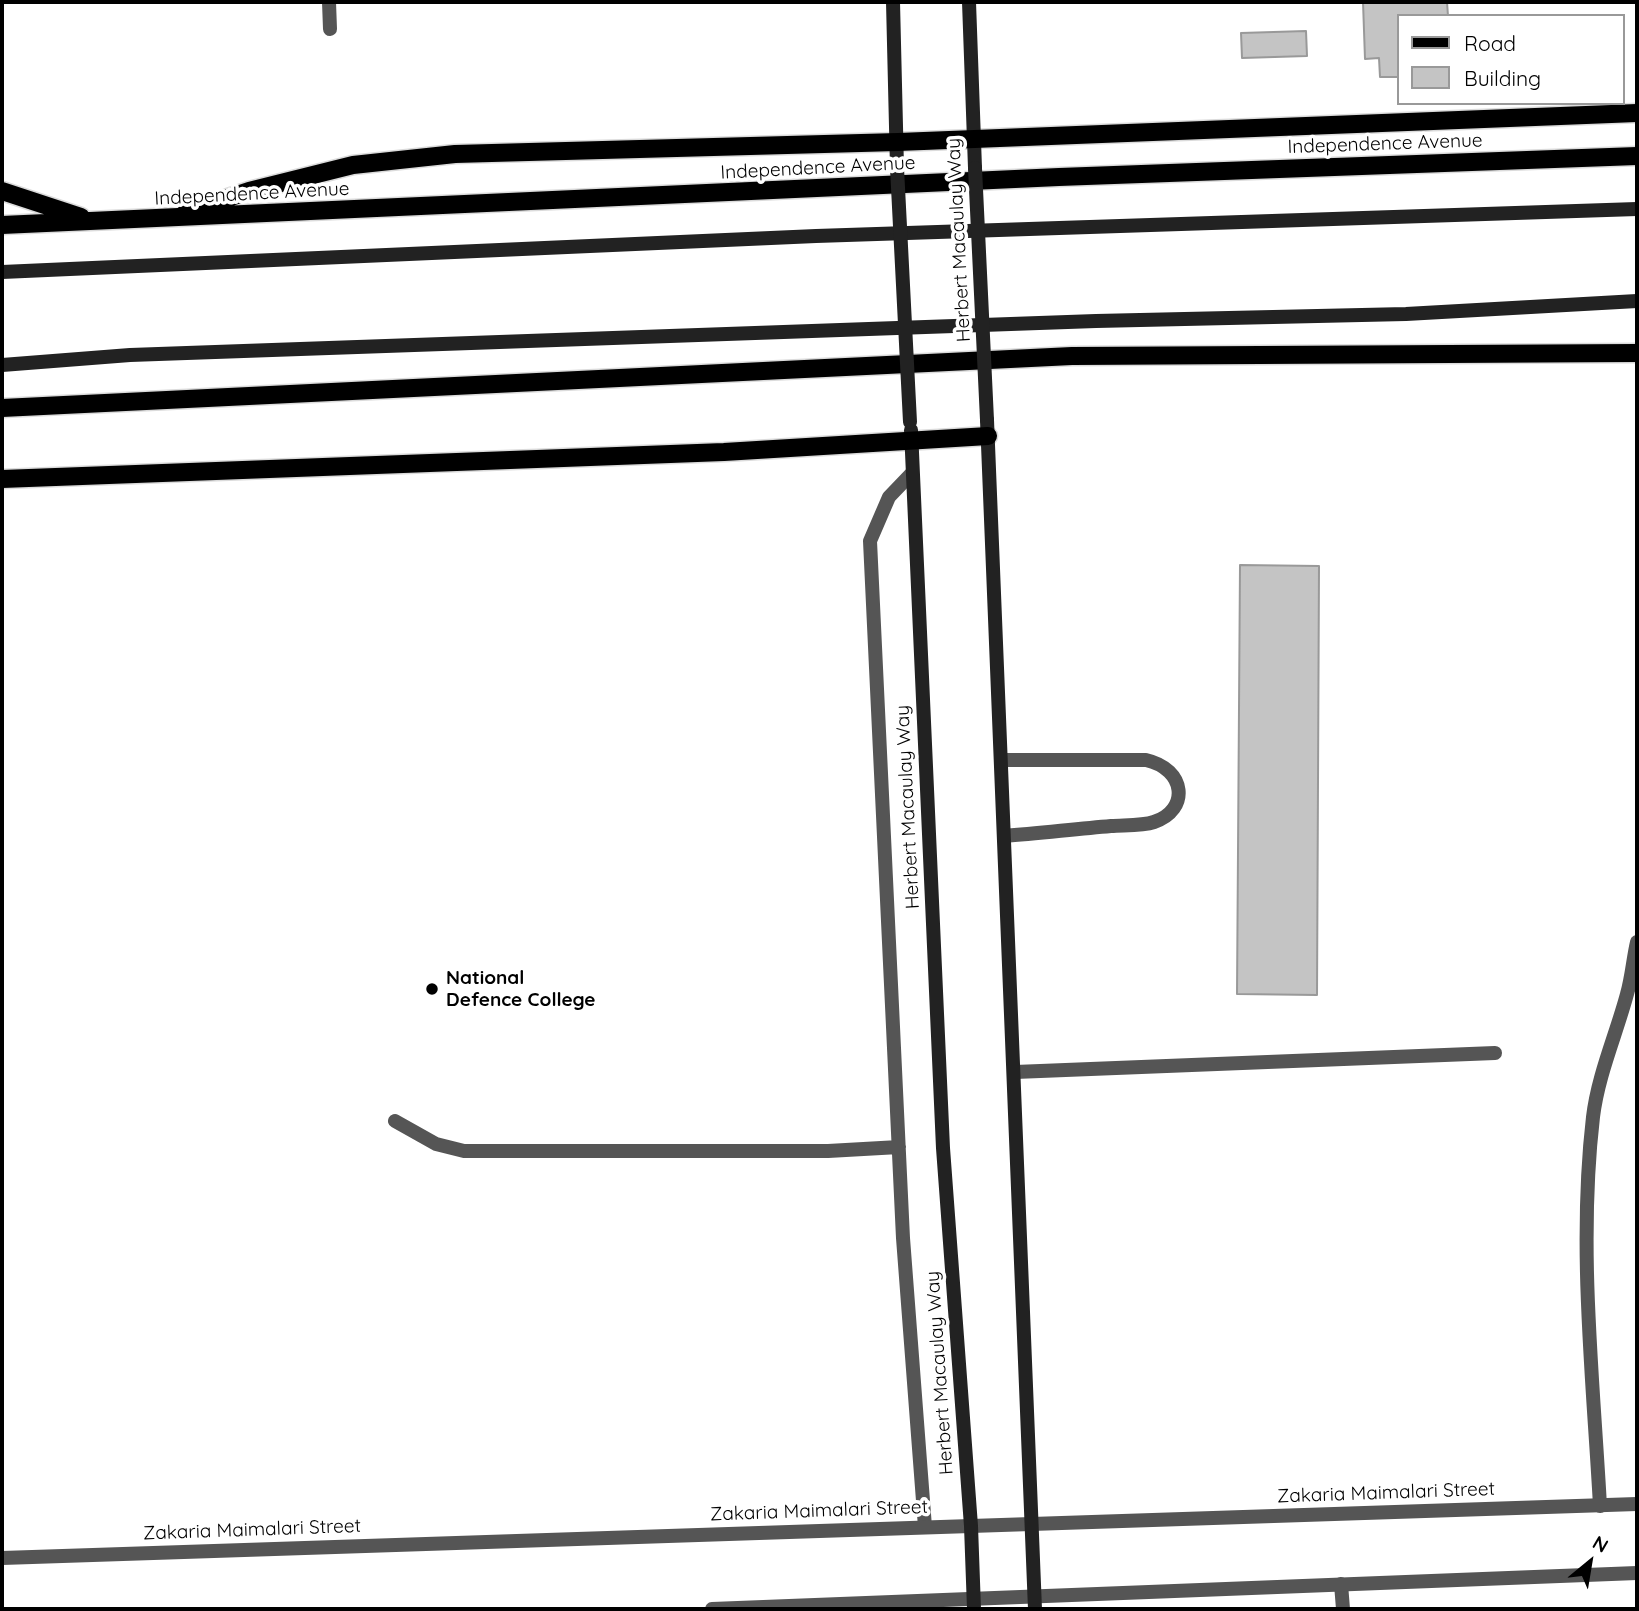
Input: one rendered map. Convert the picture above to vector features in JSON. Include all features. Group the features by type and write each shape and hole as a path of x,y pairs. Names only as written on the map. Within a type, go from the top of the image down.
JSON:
{"main road":[{"name":"Herbert Macaulay Way","path":"893,2 897,168 943,1148 971,1526 973,1603"},
{"name":"Herbert Macaulay Way","path":"969,2 1015,1072 1034,1602"},
{"path":"163,220 249,191 340,168 468,154 898,142 1637,113"},
{"name":"Independence Avenue","path":"2,225 163,220 1059,177 1637,156"},
{"path":"2,191 95,222"},
{"path":"2,272 857,235 1637,209"},
{"path":"2,365 131,355 1096,321 1406,314 1637,301"},
{"path":"2,408 1072,356 1637,353"},
{"path":"2,479 724,452 911,441 987,428"}],"street":[{"path":"329,2 330,29"},
{"path":"912,473 889,497 870,541 899,1147 925,1527"},
{"path":"1001,760 1146,760 1162,764 1176,776 1179,790 1174,807 1153,822 1004,836"},
{"path":"1600,1506 1586,1248 1589,1175 1593,1115 1604,1064 1628,993 1637,942"},
{"path":"1015,1072 1494,1053"},
{"path":"395,1121 436,1144 464,1151 815,1151 899,1147"},
{"name":"Zakaria Maimalari Street","path":"2,1558 1637,1504"},
{"path":"712,1609 1034,1602 1341,1584 1637,1573"},
{"path":"1341,1584 1343,1609"}],"building":[{"path":"1363,2 1447,2 1448,14 1398,14 1398,77 1380,77 1379,58 1365,59"},
{"path":"1306,31 1307,56 1242,58 1241,33"},
{"path":"1240,565 1319,566 1317,995 1237,994"}],"place":[{"name":"National Defence College","path":"432,989"}]}
